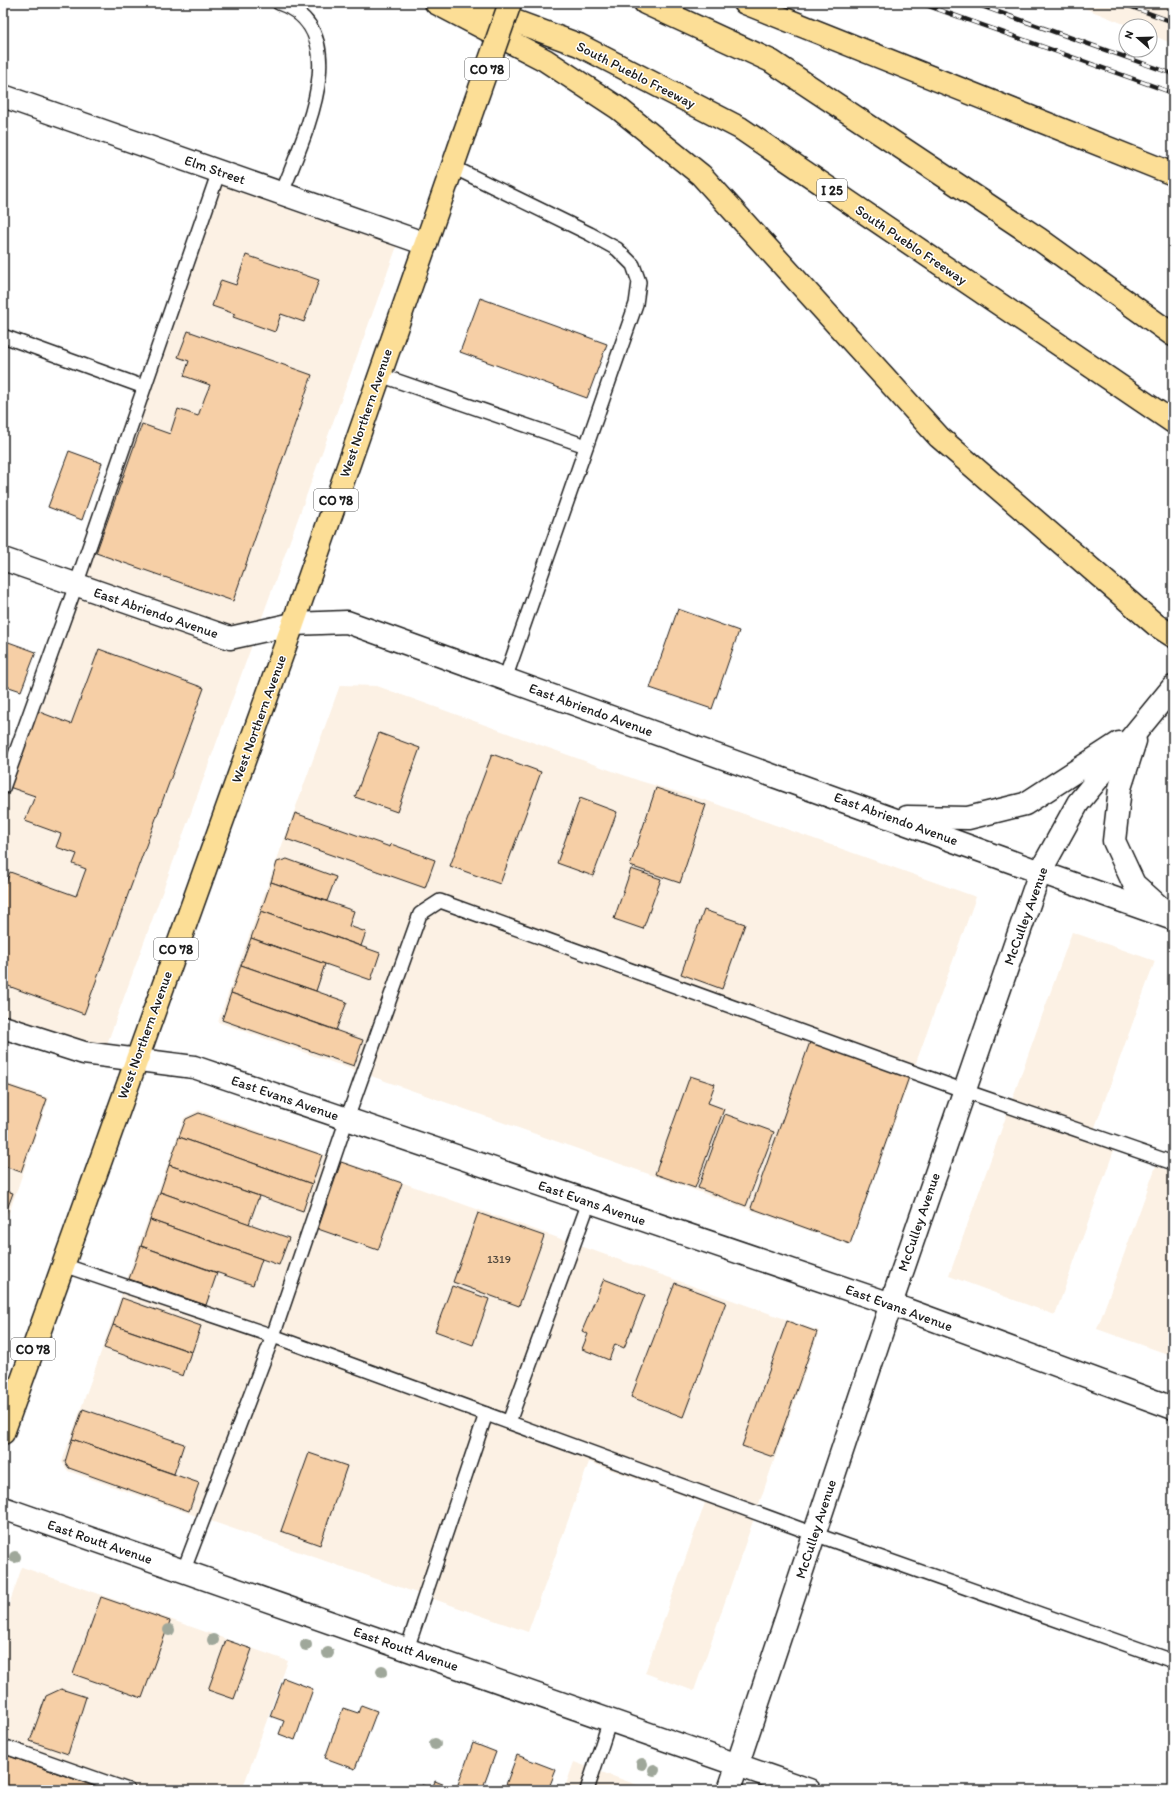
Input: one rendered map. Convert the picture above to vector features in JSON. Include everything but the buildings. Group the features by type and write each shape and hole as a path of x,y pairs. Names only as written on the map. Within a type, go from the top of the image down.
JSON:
{"main road":[{"path":"436,3 545,60 618,108 701,175 938,436 1156,625 1173,636"},
{"name":"South Pueblo Freeway","path":"466,3 579,45 740,128 1173,422"},
{"name":"West Northern Avenue","path":"3,1433 293,624 510,3"},
{"path":"645,3 771,61 1039,239 1173,335"},
{"path":"744,3 1173,174"}],"street":[{"name":"Elm Street","path":"3,96 426,244"},
{"name":"East Abriendo Avenue","path":"3,559 230,638 293,624 347,622 1173,919"},
{"name":"McCulley Avenue","path":"729,1790 891,1304 1040,872 1078,803 1173,687"},
{"path":"890,817 968,818 1025,804 1140,728"},
{"path":"1140,728 1120,788 1114,841 1134,884 1173,919"},
{"name":"East Evans Avenue","path":"3,1027 84,1053 194,1068 891,1304 1173,1408"},
{"name":"East Routt Avenue","path":"3,1508 809,1790"}],"lane":[{"path":"279,3 299,14 308,24 317,39 320,58 320,77 315,98 282,193"},
{"path":"453,167 590,234 617,249 633,265 638,282 636,304 506,679"},
{"path":"3,788 76,585 219,171"},
{"path":"3,336 144,387"},
{"path":"380,375 586,446"},
{"path":"183,1572 273,1336 347,1119 420,914 440,901 965,1091 1173,1163"},
{"path":"509,1422 589,1202"},
{"path":"63,1265 273,1336 814,1534 1173,1662"},
{"path":"407,1649 486,1414"},
{"path":"587,1790 610,1720"},
{"path":"3,1746 128,1790"}],"shaded area":[{"path":"1072,3 1173,3 1173,44 1158,37 1158,18 1118,18 1118,22"},
{"path":"219,171 401,235 103,1055 3,1027 3,788"},
{"path":"340,685 377,686 640,781 705,800 976,897 850,1245 218,1022"},
{"path":"1072,932 1155,961 1090,1141 1114,1150 1055,1315 949,1276"},
{"path":"3,1082 49,1098 3,1230"},
{"path":"199,1110 819,1331 694,1691 645,1673 705,1503 589,1462 528,1632 68,1471 62,1462 184,1118"},
{"path":"1156,1166 1173,1172 1173,1356 1097,1329"},
{"path":"22,1567 288,1661 242,1790 3,1790 3,1622"},
{"path":"574,1762 651,1790 564,1790"}],"railway":[{"path":"920,3 1173,93"},
{"path":"973,3 1173,74"},
{"path":"1121,3 1173,22"}]}
